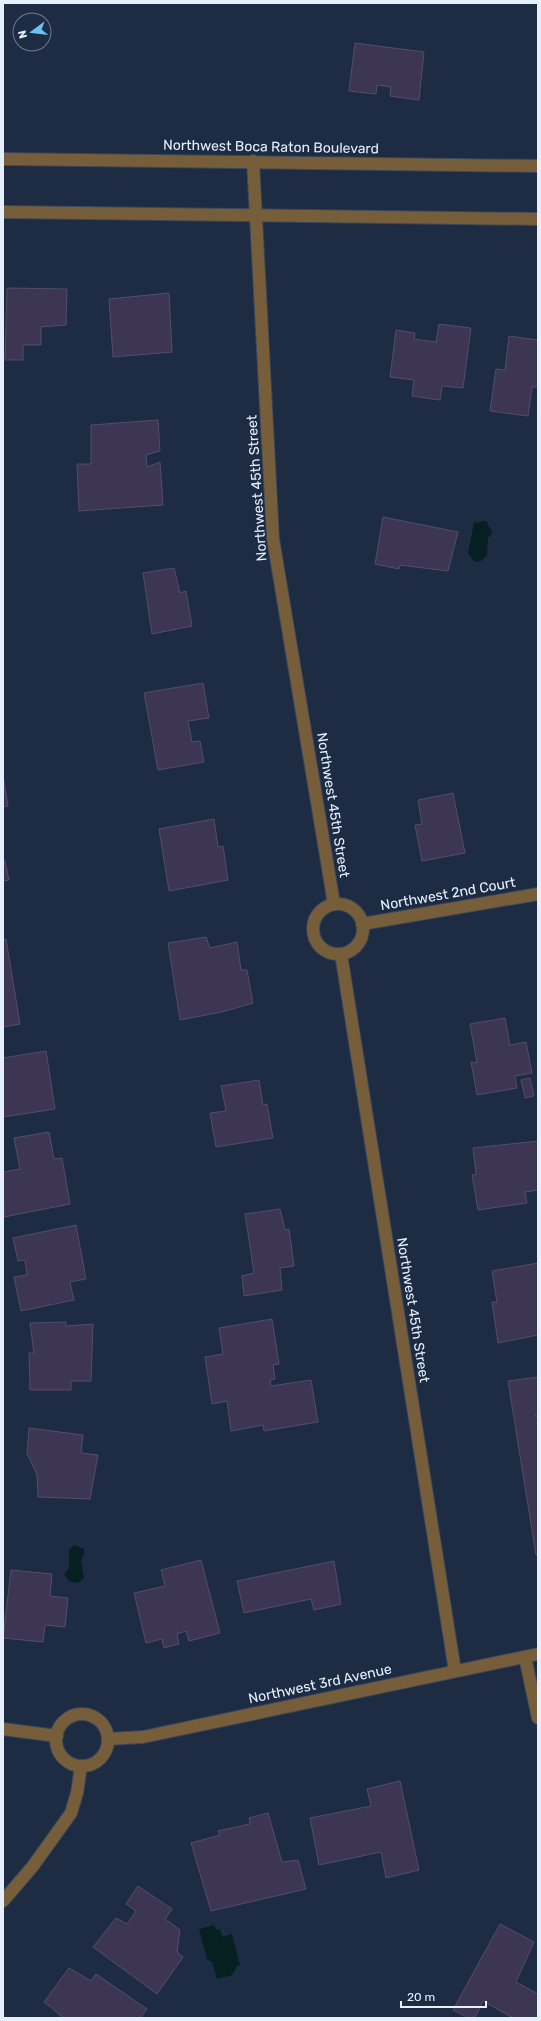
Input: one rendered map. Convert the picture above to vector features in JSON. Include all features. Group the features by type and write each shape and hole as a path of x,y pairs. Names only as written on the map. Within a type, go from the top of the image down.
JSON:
{"street":[{"name":"Northwest Boca Raton Boulevard","path":"3,159 253,161 538,166"},
{"name":"Northwest 45th Street","path":"253,161 273,539 334,904"},
{"path":"3,212 538,219"},
{"name":"Northwest 2nd Court","path":"362,924 538,894"},
{"path":"334,904 349,907 356,912 362,924 362,935 359,942 353,949 341,954 329,953 322,948 316,942 313,934 315,919 319,912 334,904"},
{"name":"Northwest 45th Street","path":"341,954 455,1671"},
{"name":"Northwest 3rd Avenue","path":"108,1739 143,1737 538,1654"},
{"path":"525,1657 538,1718"},
{"path":"87,1714 101,1722 106,1729 108,1739 105,1752 101,1759 93,1764 82,1766 67,1762 57,1747 58,1729 71,1716 87,1714"},
{"path":"3,1729 57,1736"},
{"path":"3,1901 33,1866 71,1813 78,1793 82,1766"}],"shaded area":[{"path":"486,521 492,532 491,536 488,537 487,555 481,561 475,562 468,553 474,523"},
{"path":"74,1545 84,1549 84,1554 81,1561 84,1578 78,1583 69,1581 64,1574 69,1568 69,1550"},
{"path":"214,1925 216,1930 220,1929 222,1937 232,1934 240,1965 237,1966 232,1975 217,1979 212,1962 207,1959 199,1929"}],"building":[{"path":"355,43 424,52 419,100 390,96 391,87 377,85 376,94 349,91"},
{"path":"7,288 67,289 66,325 41,327 41,345 23,345 23,360 5,360"},
{"path":"169,293 172,352 113,357 109,299"},
{"path":"439,324 471,328 463,388 442,386 440,400 412,396 414,380 390,377 396,330 415,333 414,339 436,342"},
{"path":"509,336 538,340 538,387 532,387 528,416 490,411 496,369 505,370"},
{"path":"158,420 160,451 146,455 147,467 160,462 163,505 79,511 77,464 91,464 91,425"},
{"path":"383,517 458,532 448,571 400,565 399,569 375,564"},
{"path":"174,568 180,593 186,591 192,626 152,634 143,573"},
{"path":"203,683 209,718 188,721 192,742 200,741 204,762 158,770 144,693"},
{"path":"3,775 8,806 3,807"},
{"path":"453,793 465,853 422,861 415,825 422,824 418,800"},
{"path":"214,819 218,847 223,846 228,880 169,891 159,829"},
{"path":"3,861 5,861 9,880 3,881"},
{"path":"206,937 210,948 237,942 241,970 247,970 253,1003 222,1012 180,1020 168,943"},
{"path":"6,939 20,1024 3,1027 3,940"},
{"path":"505,1018 510,1045 526,1042 532,1073 515,1076 517,1088 477,1095 471,1062 477,1063 470,1024"},
{"path":"46,1051 55,1109 3,1117 3,1058"},
{"path":"530,1078 534,1096 525,1098 521,1080"},
{"path":"259,1080 263,1105 267,1104 273,1138 216,1147 210,1113 226,1111 221,1086"},
{"path":"49,1132 54,1159 62,1158 70,1204 4,1217 3,1172 20,1169 14,1138"},
{"path":"538,1141 538,1190 525,1192 527,1203 478,1210 472,1175 476,1174 473,1148"},
{"path":"280,1209 285,1230 289,1229 294,1266 280,1268 282,1290 244,1296 242,1276 254,1273 245,1214"},
{"path":"76,1225 86,1279 70,1282 74,1300 21,1311 14,1277 27,1275 25,1260 18,1261 13,1238"},
{"path":"538,1263 538,1335 498,1343 492,1302 497,1302 492,1271"},
{"path":"272,1319 279,1364 273,1365 275,1379 270,1380 271,1386 311,1380 318,1422 264,1431 263,1425 231,1431 227,1401 212,1404 205,1357 223,1354 219,1328"},
{"path":"66,1322 66,1326 93,1324 91,1381 71,1381 71,1390 30,1390 29,1353 34,1353 30,1323"},
{"path":"538,1377 538,1415 535,1415 538,1419 538,1555 536,1555 508,1381"},
{"path":"29,1428 83,1435 81,1453 98,1455 90,1499 38,1497 37,1475 27,1453"},
{"path":"201,1560 220,1633 189,1641 186,1631 177,1634 179,1644 164,1648 162,1639 146,1643 134,1593 165,1586 161,1570"},
{"path":"334,1561 341,1604 314,1610 311,1599 244,1613 237,1581"},
{"path":"11,1570 52,1574 50,1596 68,1598 65,1627 45,1625 43,1642 3,1638"},
{"path":"400,1781 419,1870 386,1878 381,1852 319,1865 310,1818 371,1806 367,1789"},
{"path":"268,1813 282,1862 298,1860 306,1889 211,1911 191,1843 220,1835 218,1831 250,1824 249,1818"},
{"path":"138,1886 172,1909 165,1919 180,1930 177,1952 183,1957 157,1994 93,1947 116,1918 127,1924 136,1911 126,1904"},
{"path":"500,1924 534,1942 516,1982 538,1994 538,2018 513,2018 483,2001 475,2018 469,2018 453,2010"},
{"path":"69,1968 91,1981 96,1974 147,2009 140,2018 64,2018 44,2002"}]}
